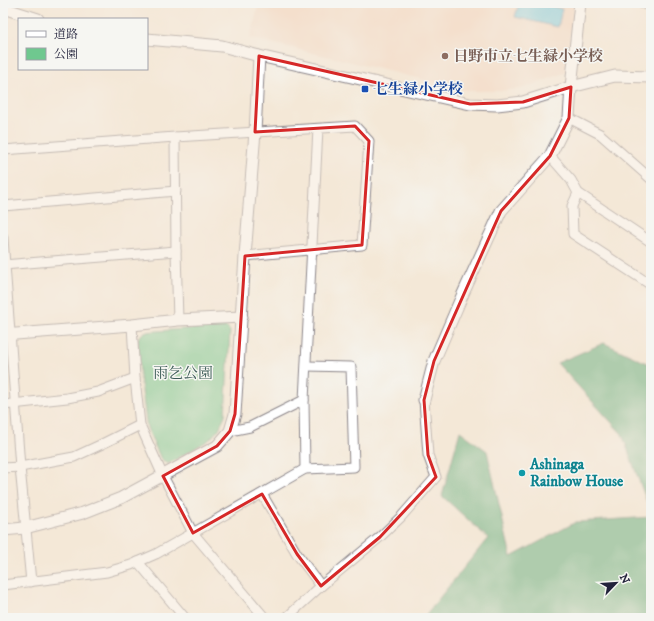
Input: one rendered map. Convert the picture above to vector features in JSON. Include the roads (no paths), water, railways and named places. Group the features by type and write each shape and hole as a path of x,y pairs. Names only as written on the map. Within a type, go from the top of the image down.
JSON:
{"street":[{"path":"286,618 321,586 380,537 401,517 436,477 428,455 424,400 434,361 462,296 502,211 550,156 569,118 580,3"},
{"path":"641,3 651,7"},
{"path":"3,8 35,18"},
{"path":"148,39 222,46 470,104 497,105 523,102 571,87 615,76 651,77"},
{"path":"3,530 25,528 83,513 121,498 217,446 230,431 235,414 260,56"},
{"path":"569,118 600,134 651,179"},
{"path":"3,150 175,137 355,126 369,140 362,245 245,256"},
{"path":"305,468 304,400 307,366 318,129"},
{"path":"175,137 178,320"},
{"path":"550,156 571,180 578,193 651,242"},
{"path":"3,206 176,191"},
{"path":"578,193 572,206 573,234 651,285"},
{"path":"3,238 6,335 16,404 25,528 31,582"},
{"path":"4,264 176,251"},
{"path":"6,335 178,320 242,317"},
{"path":"132,325 135,378 140,425 163,476 193,532 265,618"},
{"path":"3,586 107,572 131,565 156,554 305,468 354,467 351,367 307,366"},
{"path":"3,405 68,398 98,392 135,378"},
{"path":"230,431 250,427 304,400"},
{"path":"3,468 20,467 74,457 140,425"},
{"path":"262,494 297,554 321,586"},
{"path":"138,562 185,618"}],"water":[{"path":"519,3 539,3 562,9 558,27 515,17"}],"place":[{"name":"日野市立七生緑小学校","path":"445,56"},
{"name":"七生緑小学校","path":"365,89"},
{"name":"Ashinaga Rainbow House","path":"522,473"}],"park label":[{"name":"雨乞公園","path":"183,373"}]}
